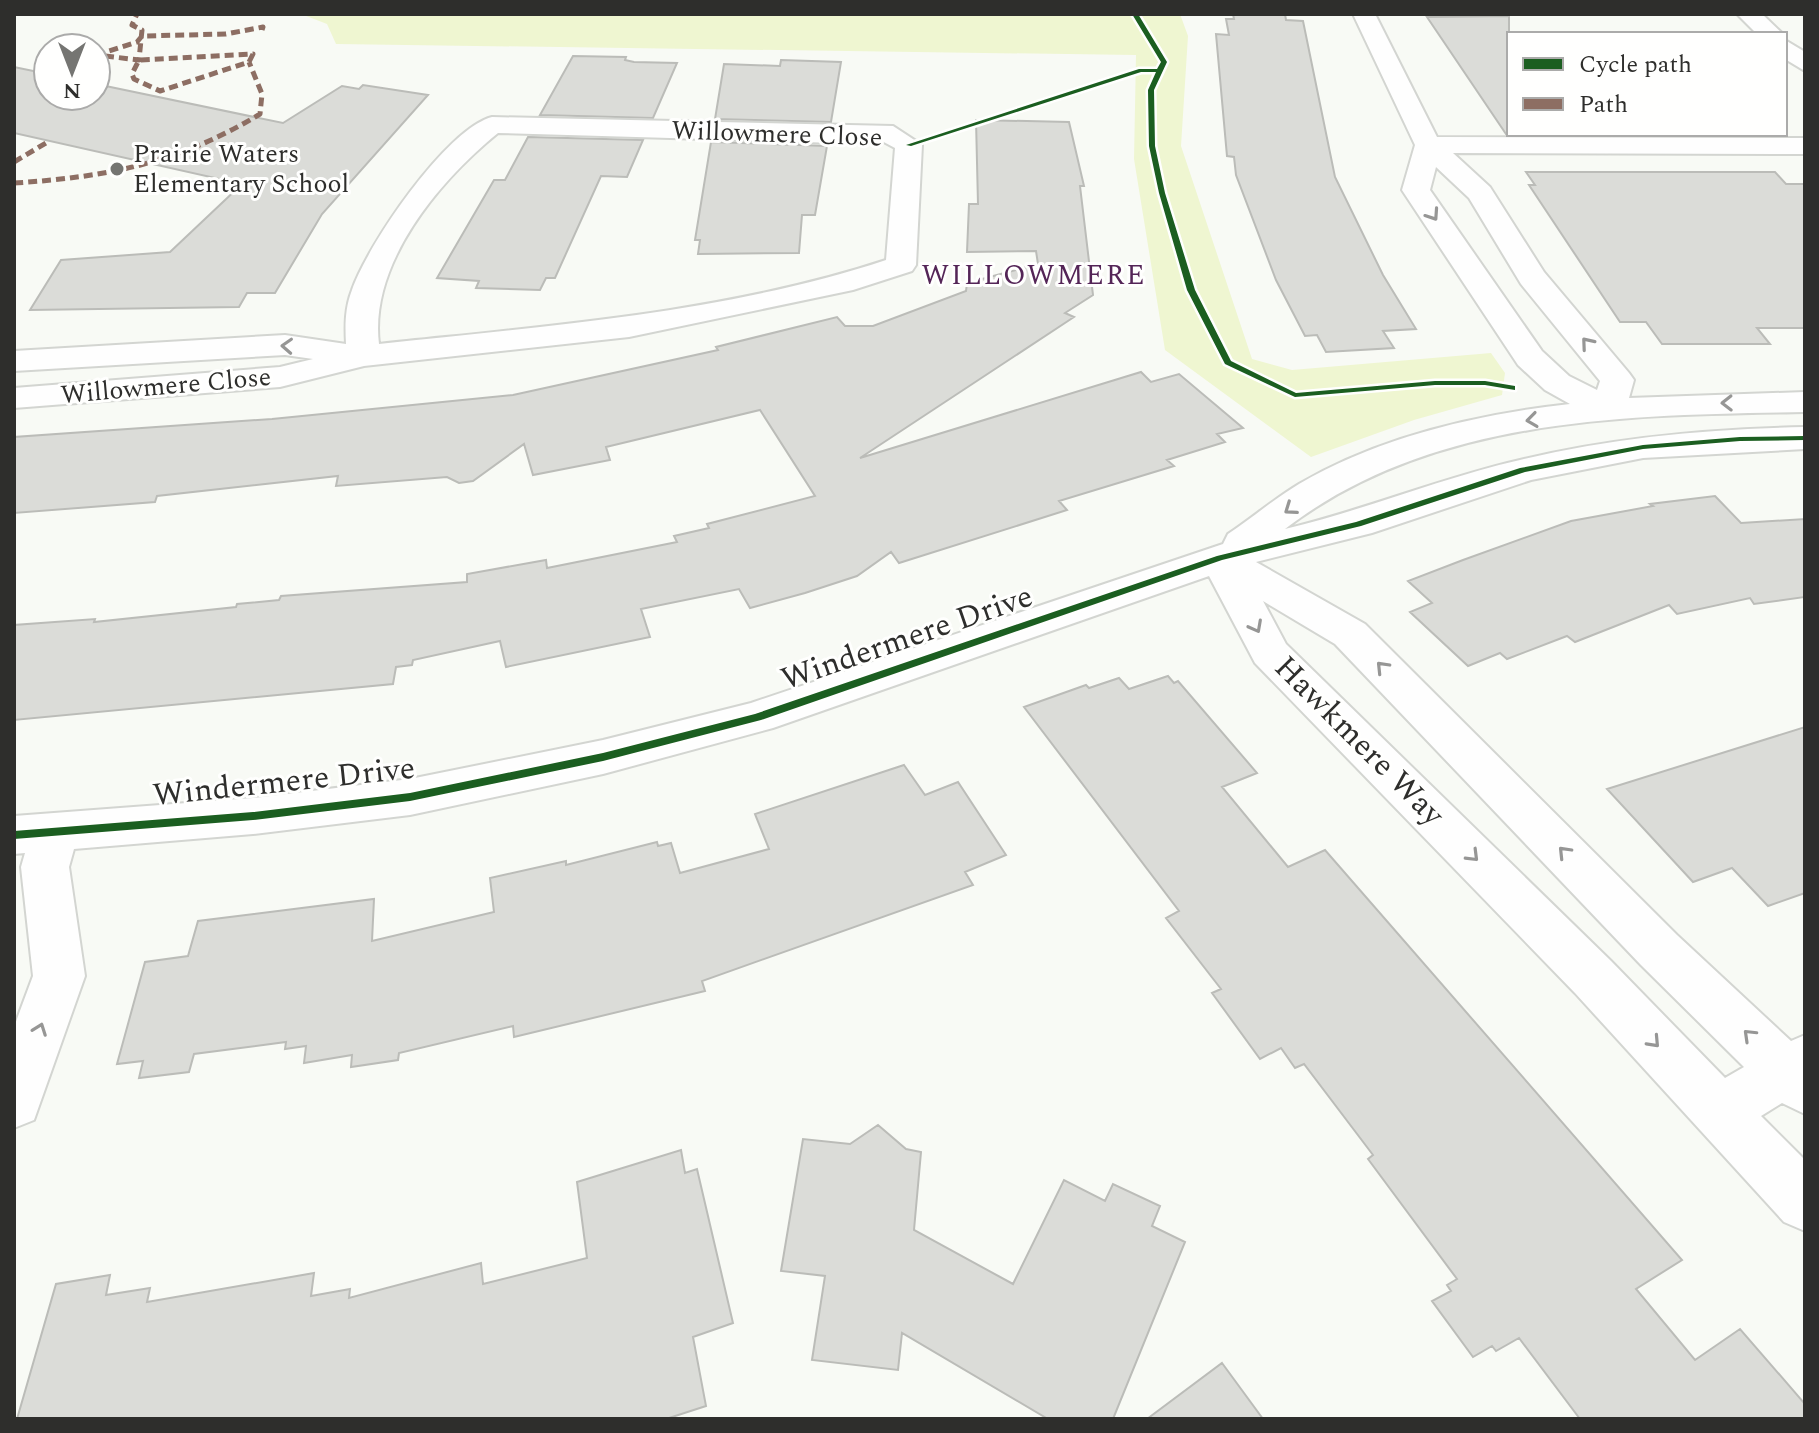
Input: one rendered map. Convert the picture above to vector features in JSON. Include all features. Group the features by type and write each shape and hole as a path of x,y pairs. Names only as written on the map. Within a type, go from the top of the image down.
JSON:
{"street":[{"path":"1364,14 1428,145 1480,193 1532,277 1617,380 1609,409"},
{"path":"1748,14 1769,32"},
{"path":"1787,49 1805,64"},
{"name":"Willowmere Close","path":"14,398 280,377 364,356 629,327 853,281 901,265 909,145 884,132 837,135 492,125 474,137 430,188 382,254 361,313 364,356"},
{"path":"1428,145 1805,146"},
{"path":"1428,145 1416,190 1530,358 1557,383 1609,409 1643,447"},
{"name":"Willowmere Close","path":"14,361 285,345 364,356"},
{"name":"Windermere Drive","path":"1220,558 1321,487 1413,448 1513,422 1609,409 1677,403 1805,402"},
{"name":"Windermere Drive","path":"32,859 253,816 410,797 603,757 757,717 1220,558 1358,524 1523,470 1643,447 1740,439 1805,438"},
{"name":"Hawkmere Way","path":"1220,558 1350,634 1659,950 1799,1073"},
{"name":"Hawkmere Way","path":"1220,558 1270,653 1593,977 1805,1202"},
{"path":"14,1102 59,976 32,859"},
{"path":"1719,1111 1799,1073"}],"green space":[{"path":"301,14 1180,14 1188,36 1181,146 1252,359 1292,370 1491,353 1505,373 1502,395 1414,420 1311,457 1165,350 1134,159 1136,55 336,44 327,24"}],"building":[{"path":"1233,14 1285,14 1286,20 1303,21 1335,177 1383,275 1416,329 1383,331 1394,348 1326,352 1317,335 1305,336 1276,280 1236,175 1234,157 1227,156 1216,34 1229,35 1226,19 1234,19"},
{"path":"1509,16 1507,134 1506,134 1427,17"},
{"path":"573,56 626,57 625,60 634,62 677,63 653,118 540,115"},
{"path":"781,60 841,62 831,122 715,119 724,64 780,66"},
{"path":"14,67 32,71 32,112 112,112 112,87 283,123 342,86 359,89 363,85 428,95 322,214 275,293 247,293 239,307 30,310 61,260 170,252 242,184 14,133"},
{"path":"976,120 1069,122 1084,186 1080,186 1093,295 1065,313 1074,317 860,458 1141,372 1151,382 1179,374 1243,428 1217,434 1225,442 1167,460 1174,466 1059,501 1067,510 899,563 891,552 857,576 805,593 750,608 739,589 641,609 650,637 506,667 500,641 413,660 412,665 396,667 393,684 14,720 14,625 95,619 94,622 236,607 237,604 279,600 281,596 467,582 467,574 546,560 547,568 677,542 674,536 709,528 707,524 815,496 760,410 606,447 610,460 533,475 524,444 473,481 459,483 447,477 336,486 338,476 157,496 155,502 14,513 14,437 272,419 513,395 718,350 716,347 837,317 845,326 873,326 966,291 967,283 1038,264 1036,251 967,252 969,204 978,204"},
{"path":"528,137 643,140 627,177 601,176 555,278 546,278 540,290 476,288 479,281 437,278 494,180 505,180"},
{"path":"711,142 827,146 815,215 802,215 799,253 698,254 700,240 695,240"},
{"path":"1526,172 1775,172 1786,184 1805,184 1805,328 1757,328 1770,344 1662,344 1646,322 1620,322 1529,185 1535,185"},
{"path":"1715,496 1741,523 1805,519 1805,597 1754,604 1750,598 1677,614 1669,605 1575,642 1567,636 1507,659 1500,653 1468,666 1410,612 1432,603 1408,581 1463,560 1571,521 1653,506 1650,504"},
{"path":"1168,676 1174,683 1178,681 1257,773 1222,787 1288,867 1325,850 1682,1260 1636,1289 1695,1360 1740,1329 1805,1404 1805,1419 1580,1419 1519,1338 1496,1351 1492,1346 1473,1357 1432,1301 1451,1291 1447,1285 1457,1279 1368,1159 1373,1155 1304,1064 1295,1068 1281,1048 1260,1059 1212,993 1221,989 1166,918 1179,911 1024,707 1086,685 1089,688 1119,678 1129,689"},
{"path":"1805,727 1805,893 1768,906 1732,868 1693,882 1607,789"},
{"path":"904,765 925,795 958,782 1006,855 965,872 973,885 702,981 705,991 514,1037 513,1026 399,1053 398,1060 351,1067 352,1055 304,1063 306,1046 285,1049 286,1042 194,1054 189,1072 139,1078 143,1061 117,1064 145,962 188,956 198,921 374,899 372,941 494,912 490,878 566,861 566,865 657,842 658,846 671,843 680,873 769,849 755,814"},
{"path":"878,1125 906,1149 921,1152 914,1230 1013,1284 1064,1180 1105,1201 1113,1184 1160,1206 1152,1226 1185,1242 1113,1419 1048,1419 902,1333 898,1370 812,1360 825,1276 781,1271 803,1139 850,1144"},
{"path":"681,1150 685,1173 697,1169 733,1323 693,1337 706,1406 666,1419 17,1419 56,1284 110,1275 106,1295 150,1288 147,1302 314,1273 311,1296 350,1289 349,1298 481,1263 483,1284 587,1258 577,1182"},
{"path":"1222,1363 1263,1419 1147,1419"}],"marked path":[{"path":"112,57 139,60 142,30 132,25 137,14"},
{"path":"112,50 137,42 142,36 226,34 263,27 262,30"},
{"path":"14,183 81,178 142,167 200,147 230,132 260,114 262,94 249,62 253,54 139,60 132,74 134,79 160,91 249,62"},
{"path":"14,162 46,143"}],"cycle path":[{"path":"909,145 1141,70 1159,71 1164,62 1135,14"},
{"path":"1159,71 1151,90 1152,146 1162,193 1191,290 1228,362 1295,395 1435,383 1485,383 1512,388"},
{"path":"14,835 253,816 410,797 603,757 757,717 1220,558 1358,524 1523,470 1643,447 1740,439 1805,438"}],"place":[{"name":"Prairie Waters Elementary School","path":"117,169"}],"district":[{"name":"WILLOWMERE","path":"1034,275"}]}
